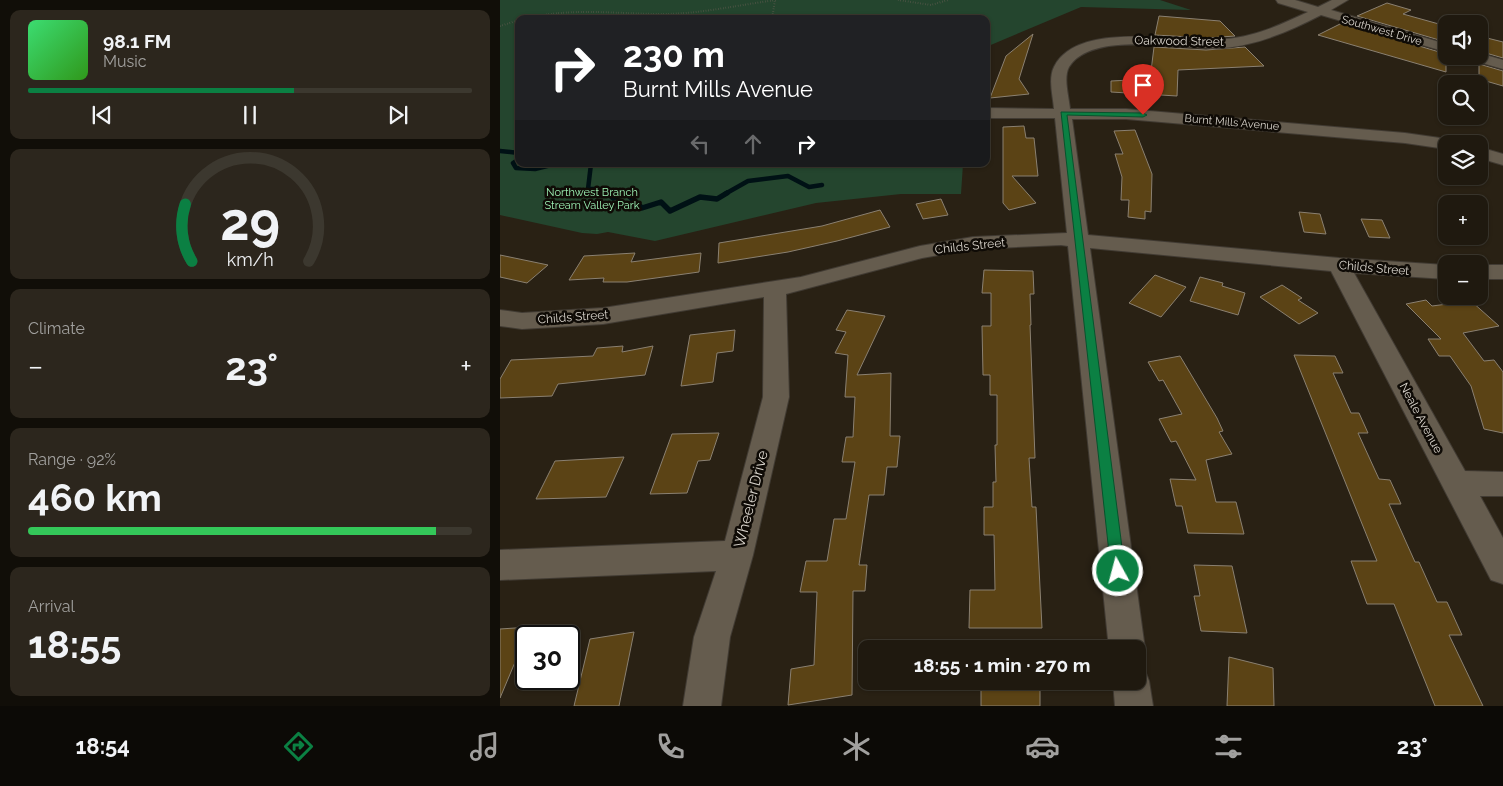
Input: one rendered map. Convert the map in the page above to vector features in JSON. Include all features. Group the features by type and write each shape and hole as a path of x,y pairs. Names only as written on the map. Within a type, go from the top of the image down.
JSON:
{"street":[{"name":"Southwest Drive","path":"1282,0 1438,46"},
{"name":"Oakwood Street","path":"1126,640 1059,80 1062,67 1073,55 1090,47 1124,40 1161,40 1217,44 1246,41 1261,37 1342,0"},
{"path":"1488,60 1503,65"},
{"name":"Burnt Mills Avenue","path":"990,113 1126,114 1193,118 1438,143"},
{"path":"1488,155 1503,160"},
{"name":"Childs Street","path":"500,318 522,321 603,316 776,289 920,252 973,243 1078,240 1339,266 1438,272"},
{"name":"Neale Avenue","path":"1339,266 1503,569"},
{"path":"1488,272 1503,272"},
{"name":"Wheeler Drive","path":"702,706 712,637 737,556 776,397 776,289"},
{"path":"1456,483 1503,484"},
{"path":"500,565 737,556"},
{"path":"1132,690 1134,706"}],"path":[{"path":"543,15 571,12 683,13 776,0 773,15"},
{"path":"898,0 931,5 948,0"},
{"path":"500,26 515,21"}],"green space":[{"name":"Northwest Branch Stream Valley Park","path":"500,0 1160,0 1191,10 1081,7 990,45 990,15 515,15 515,167 963,167 961,194 901,194 816,203 655,241 608,232 597,234 582,233 500,215"}],"building":[{"path":"1387,3 1411,10 1403,14 1438,24 1438,40 1357,16"},
{"path":"1159,16 1220,21 1235,36 1207,38 1155,35"},
{"path":"1342,23 1438,52 1438,65 1446,65 1446,72 1318,35"},
{"path":"1033,34 1019,79 1029,94 990,98 1006,56"},
{"path":"1488,38 1503,42 1503,58 1488,54"},
{"path":"1154,47 1206,50 1245,47 1264,66 1178,70 1177,96 1111,92 1111,81 1150,79"},
{"path":"1479,65 1503,71 1503,86 1488,82 1488,75 1479,75"},
{"path":"1024,126 1026,138 1034,138 1038,176 1012,176 1036,203 1009,210 1003,203 1003,127"},
{"path":"1135,130 1152,174 1151,212 1145,211 1145,219 1128,217 1129,200 1121,200 1122,177 1115,154 1123,154 1114,131"},
{"path":"941,199 948,215 923,219 916,204"},
{"path":"880,210 890,227 788,252 718,263 719,243 822,226"},
{"path":"1299,212 1320,214 1326,234 1304,232"},
{"path":"1361,219 1382,220 1390,238 1369,237"},
{"path":"635,253 631,262 701,253 699,272 627,282 603,282 604,278 569,280 584,256"},
{"path":"500,255 548,265 527,283 500,277"},
{"path":"984,270 1033,271 1034,294 1030,294 1030,325 1035,458 1029,458 1032,507 1036,507 1042,628 969,628 970,590 995,590 994,535 984,535 984,507 993,507 993,482 996,482 997,395 990,395 990,375 983,375 982,326 991,326 991,293 982,293"},
{"path":"1155,275 1186,287 1161,317 1129,303"},
{"path":"1200,277 1223,283 1222,286 1245,293 1238,315 1190,301"},
{"path":"1282,285 1302,298 1298,300 1318,313 1299,324 1260,297"},
{"path":"1426,300 1432,306 1475,305 1499,326 1463,333 1484,361 1494,360 1503,372 1503,433 1484,429 1471,386 1450,356 1439,356 1428,339 1441,339 1406,304"},
{"path":"847,310 885,316 857,375 891,373 890,436 900,436 897,467 887,467 884,495 869,495 859,565 867,565 865,591 853,591 852,695 788,705 791,669 814,665 817,592 800,592 806,561 827,561 834,519 846,519 855,462 842,462 846,437 853,437 855,397 845,397 848,355 835,353 846,332 836,330"},
{"path":"735,330 733,351 717,353 713,382 681,386 690,335"},
{"path":"623,346 622,352 653,346 645,375 558,384 552,396 500,398 500,379 511,360 593,356 597,348"},
{"path":"1294,355 1335,356 1343,373 1333,373 1351,413 1359,413 1368,433 1358,433 1379,479 1390,480 1401,504 1389,504 1415,562 1419,562 1437,602 1447,602 1462,635 1449,635 1483,706 1435,706 1394,604 1367,604 1351,561 1377,561"},
{"path":"1180,356 1217,418 1223,431 1219,432 1232,454 1206,460 1216,502 1236,502 1244,534 1188,533 1182,506 1176,506 1170,479 1196,480 1176,441 1171,442 1159,419 1182,414 1163,380 1159,381 1148,362"},
{"path":"719,433 710,460 698,461 687,493 650,494 672,434"},
{"path":"624,457 606,497 536,499 555,461"},
{"path":"1194,565 1232,566 1247,633 1201,631 1194,596 1200,596"},
{"path":"515,628 515,662 500,698 500,629"},
{"path":"634,632 619,706 574,706 578,690 580,690 580,681 590,639"},
{"path":"1229,657 1273,668 1274,706 1227,706"},
{"path":"981,690 1040,690 1040,706 981,706"}],"waterway":[{"path":"500,151 515,153"},
{"path":"515,162 513,163 515,166"},
{"path":"515,167 535,169 543,167"},
{"path":"591,167 588,189 606,189 610,194"},
{"path":"725,194 748,181 788,176 809,187 822,185"},
{"path":"609,193 613,198 623,194"},
{"path":"623,194 626,193 642,208 661,202 670,211 700,197 717,199 727,193"}],"route":[{"path":"1118,571 1063,113 1143,115"}]}
